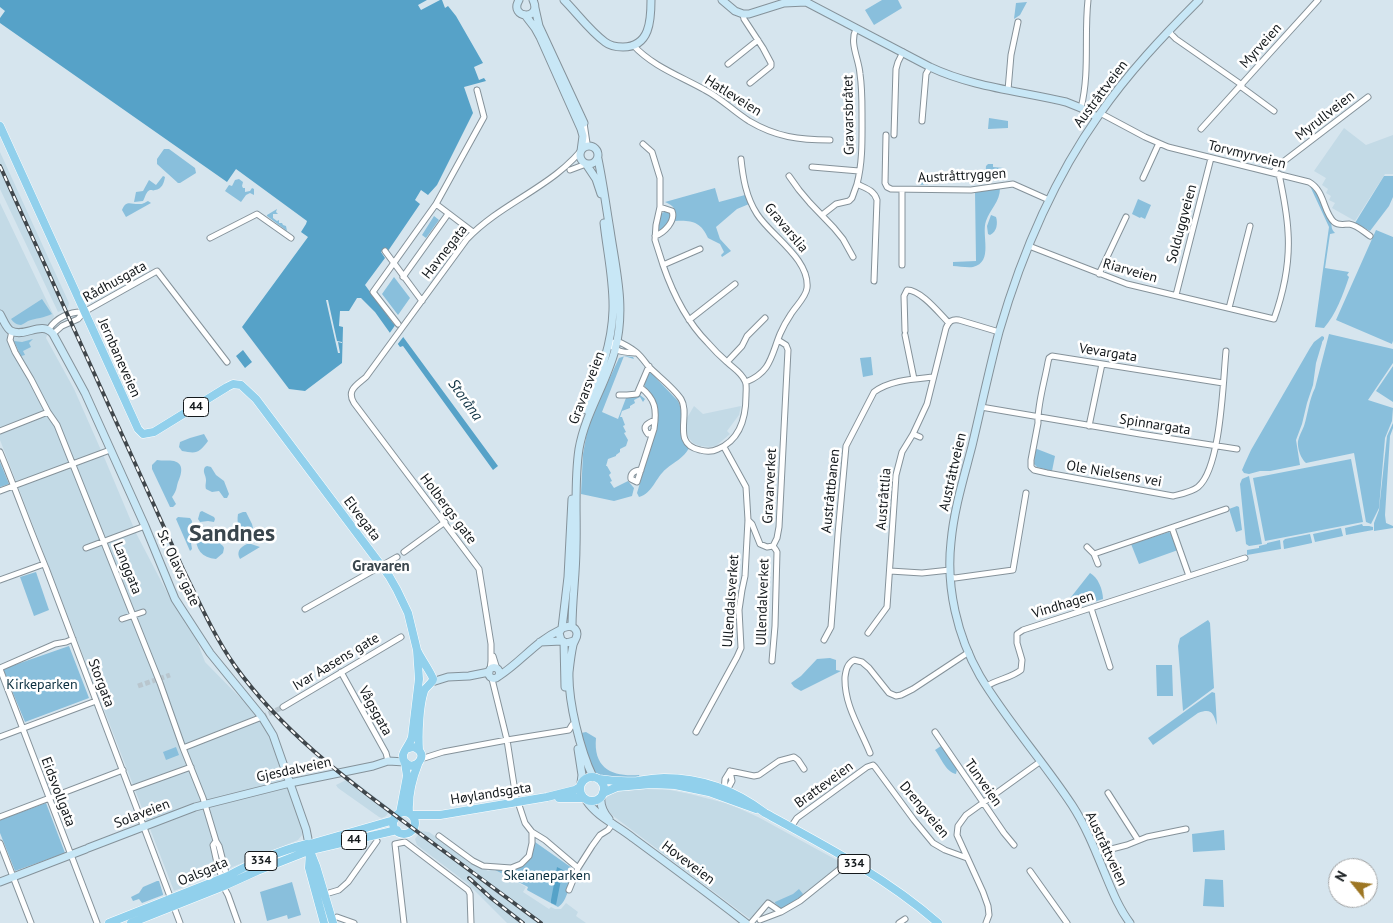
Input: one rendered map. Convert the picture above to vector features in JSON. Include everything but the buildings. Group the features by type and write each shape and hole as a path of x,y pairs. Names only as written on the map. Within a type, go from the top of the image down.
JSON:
{"main road":[{"path":"524,15 532,13 534,5 539,0"},
{"path":"564,0 604,42 617,47 633,45 642,39 650,22 651,0"},
{"path":"722,0 735,12 743,14 749,14 777,2 807,1 856,29 930,67 963,80 1066,102 1098,115"},
{"name":"Austråttveien","path":"1130,923 1112,892 1086,830 1073,806 987,686 969,652 958,622 950,574 951,542 954,520 1006,307 1049,200 1072,157 1098,115 1135,68 1199,0"},
{"path":"518,1 518,11 524,15 540,37 581,129 583,136 581,151"},
{"path":"534,5 539,26 584,123"},
{"name":"Jernbaneveien","path":"0,126 140,432 146,434 154,432 227,387 237,384 245,387 256,399 286,438"},
{"path":"593,146 598,150 598,159 594,163 586,164 581,160 580,154 585,147 593,146"},
{"name":"Gravarsveien","path":"572,626 576,558 576,478 580,447 590,410 615,350 620,315 618,275 598,159"},
{"name":"Gravarsveien","path":"561,629 568,577 576,449 583,419 600,375 609,344 613,310 613,292 600,192 596,179 586,164"},
{"name":"Langgata","path":"0,314 8,328 12,331"},
{"path":"12,331 28,331 42,328 51,332"},
{"name":"St. Olavs gate","path":"51,332 85,393 178,603 210,653 262,717 273,735 306,829 309,848 309,868 321,896 335,920"},
{"name":"Elvegata","path":"286,438 382,566 397,590 408,613 417,650 419,678 412,737 406,749"},
{"path":"448,677 427,671 423,672 419,678 424,684 448,677 494,674 511,668 549,635 567,626 572,626 577,634 574,641 569,673 572,702 584,756 596,778 602,783 604,788 602,796"},
{"path":"561,629 559,636 563,642 564,678 582,775 580,793 584,799"},
{"path":"539,642 563,642 568,644 574,641"},
{"name":"Elvegata","path":"417,650 430,672"},
{"name":"44","path":"430,672 433,678 430,683"},
{"path":"413,828 415,822 411,814 409,800 413,776 420,756 418,738 422,698 430,683"},
{"path":"406,749 413,747 420,756"},
{"name":"44","path":"400,813 406,776 403,753 406,749"},
{"name":"Gjesdalveien","path":"206,804 290,783 373,766 388,761 406,749"},
{"path":"405,763 411,766 420,756"},
{"name":"Gjesdalveien","path":"388,761 405,763"},
{"name":"334","path":"581,785 588,778 617,781 662,778 691,779 708,783 725,792 750,801 765,812 893,887 938,923"},
{"name":"334","path":"584,799 591,802 596,801 617,787 665,784 725,792"},
{"name":"Høylandsgata","path":"411,814 440,814 517,800 546,797 575,790 581,785"},
{"name":"Hoveveien","path":"602,796 600,803 604,813 613,823"},
{"name":"Høylandsgata","path":"546,797 584,799"},
{"name":"Hoveveien","path":"584,799 600,816 613,823 746,923"},
{"name":"Solaveien","path":"0,882 206,804"},
{"path":"397,830 394,826 396,816 400,813 411,814"},
{"name":"Høylandsgata","path":"413,828 419,822 440,814"},
{"name":"Oalsgata","path":"110,923 224,886 309,848 394,820"},
{"name":"44","path":"397,830 400,833 406,833 413,828"},
{"name":"Oalsgata","path":"131,923 221,876 292,848 309,848 397,830"},
{"name":"St. Olavs gate","path":"321,896 324,923"}],"street":[{"path":"1081,108 1086,79 1086,18 1088,0"},
{"name":"Myrveien","path":"1201,129 1318,0"},
{"path":"743,14 770,59 771,65 750,83"},
{"path":"1008,90 1011,56 1018,22"},
{"name":"Gravarsbråtet","path":"822,215 836,204 849,201 857,184 862,138 860,73 853,41 856,29"},
{"name":"Myrveien","path":"1170,30 1176,39 1274,111"},
{"path":"728,64 758,40"},
{"name":"Hatleveien","path":"633,45 659,66 707,90 749,121 759,126 790,138 830,140"},
{"path":"894,135 896,69 903,52"},
{"path":"922,121 926,74 930,67"},
{"path":"399,327 373,292 436,204 484,117 477,90"},
{"name":"Myrullveien","path":"1276,174 1280,165 1368,97"},
{"name":"Torvmyrveien","path":"1098,115 1159,143 1312,183 1320,193 1335,223 1353,225 1370,236"},
{"path":"581,151 586,143 584,123"},
{"name":"Austråttryggen","path":"886,135 885,183 891,189 971,190 1013,184 1049,200"},
{"path":"1143,178 1159,143"},
{"path":"637,353 615,350 609,344 617,341 625,344 637,353 680,398 684,410 682,428 684,437 690,446 709,452 724,447 735,437 742,423 746,401 746,382 738,371 701,336 674,294 656,245 655,236 660,207 660,178 652,152 643,144"},
{"name":"Havnegata","path":"351,393 366,377 393,339 399,327 422,301 460,247 473,232 547,182 568,165 581,151"},
{"name":"Solduggveien","path":"1176,295 1211,158"},
{"name":"Gravarslia","path":"741,159 746,189 756,213 765,226 799,260 806,274 807,290 785,324 766,368 759,375 746,382"},
{"path":"570,170 586,164"},
{"name":"Gravarsbråtet","path":"812,167 859,171"},
{"name":"Riarveien","path":"1029,246 1098,274 1137,287 1274,319 1286,276 1288,249 1286,216 1276,174"},
{"path":"789,176 799,190 843,239 853,256"},
{"path":"857,184 872,191 877,200 874,281"},
{"name":"Austråttryggen","path":"902,190 902,265"},
{"path":"436,204 473,232"},
{"path":"655,236 670,224 673,218 672,211 660,207"},
{"path":"210,238 257,214 291,238"},
{"path":"403,277 448,214"},
{"path":"1098,274 1126,217"},
{"path":"1228,308 1250,226"},
{"path":"663,265 700,249"},
{"path":"385,251 422,301"},
{"name":"Rådhusgata","path":"51,332 78,319 84,312 157,271 227,362"},
{"path":"689,320 735,284"},
{"path":"914,378 905,333 904,296 908,290 921,295 948,323"},
{"path":"727,362 765,318"},
{"path":"933,377 948,323 953,320 959,320 999,332"},
{"name":"Langgata","path":"12,331 10,340 13,347 48,412 57,424 206,804 216,841 220,846 219,863 221,876"},
{"name":"Gravarverket","path":"724,447 746,487 748,520 752,524 760,544 767,547 773,546 779,527 788,350 786,345 778,340"},
{"path":"1216,446 1226,351"},
{"name":"Vevargata","path":"1038,417 1049,358 1055,356 1223,383"},
{"path":"1089,426 1102,364"},
{"path":"619,394 637,394 649,366"},
{"name":"Austråttbanen","path":"824,640 831,627 846,446 874,392 885,385 914,378 933,377"},
{"name":"Austråttlia","path":"868,633 887,606 896,475 902,452 927,404 933,377"},
{"path":"637,482 655,420 653,400 640,388"},
{"name":"Holbergs gate","path":"351,393 354,403 479,569 494,674"},
{"name":"Spinnargata","path":"981,407 1237,449"},
{"path":"0,431 48,412"},
{"name":"Ole Nielsens vei","path":"1038,417 1031,460 1031,467 1034,470 1173,496 1197,488 1200,485 1215,454 1216,446"},
{"path":"652,433 648,434 645,427 646,424 655,420"},
{"path":"913,434 920,438"},
{"path":"0,492 110,450"},
{"name":"Storgata","path":"0,452 180,923"},
{"path":"890,571 950,574 955,578 1013,570 1026,493"},
{"path":"1094,554 1226,509"},
{"name":"Ullendalsverket","path":"696,732 737,657 740,648 739,610 746,576 748,520"},
{"path":"404,552 445,522"},
{"path":"86,548 145,526"},
{"path":"1172,528 1189,576"},
{"name":"Ullendalverket","path":"772,661 776,575 776,550 773,546"},
{"path":"1087,547 1094,554 1098,564"},
{"path":"305,608 397,557"},
{"name":"Vindhagen","path":"987,686 1000,679 1015,675 1021,670 1022,660 1017,643 1017,634 1030,627 1245,558"},
{"path":"0,580 44,564"},
{"path":"1091,608 1110,667"},
{"path":"122,619 143,612"},
{"name":"Ivar Aasens gate","path":"283,707 401,637"},
{"path":"0,668 55,644 73,639"},
{"path":"870,753 848,703 845,686 846,672 850,662 854,660 862,662 889,693 896,696 913,688 969,652"},
{"name":"Eidsvollgata","path":"0,668 97,923"},
{"name":"Vågsgata","path":"341,672 386,754 388,761"},
{"path":"494,674 496,691 508,740 517,800 525,823 532,832 545,840 578,868"},
{"path":"0,737 96,701"},
{"path":"183,748 262,717"},
{"path":"420,756 569,730 572,725"},
{"name":"Tunveien","path":"935,732 1014,845"},
{"path":"725,792 732,781 730,771 754,776 759,775 779,760 794,757 804,768"},
{"path":"986,923 989,915 988,906 957,835 958,826 966,815 1041,761"},
{"name":"Bratteveien","path":"792,827 797,818 867,767 873,765"},
{"name":"Drengveien","path":"873,765 933,843 945,850 967,858"},
{"path":"130,789 190,766"},
{"path":"0,817 123,770"},
{"path":"1108,793 1138,840"},
{"path":"569,890 578,868 600,835 608,830 613,823"},
{"path":"1096,853 1127,845 1147,837 1186,829"},
{"path":"439,836 473,861 483,866 511,868 521,864 529,856 532,832"},
{"path":"321,896 339,890 348,882 377,841"},
{"path":"404,923 395,844 405,842 468,890 470,894 471,923"},
{"path":"0,843 31,923"},
{"path":"760,920 782,912 800,901 846,864"},
{"path":"1030,872 1067,923"},
{"path":"221,876 238,923"},
{"path":"751,923 768,903 782,912"},
{"path":"899,923 905,919"},
{"path":"335,920 354,923"}],"shaded area":[{"path":"0,0 427,0 418,5 421,10 442,0 445,8 448,6 456,16 483,63 474,67 479,80 484,78 486,81 464,87 473,113 437,185 428,195 421,190 415,200 420,204 388,251 386,248 381,252 385,258 365,285 498,466 493,470 403,346 400,347 375,312 361,298 357,298 349,311 340,311 339,326 343,327 342,363 305,391 289,389 242,327 308,237 301,232 307,221 236,169 227,182 0,23 0,18 5,11 0,7"},
{"path":"1344,128 1366,145 1393,135 1393,174 1385,174 1355,221 1332,208 1335,203 1329,200 1331,196 1326,193 1328,189 1322,185 1326,178 1314,171"},
{"path":"0,152 69,303 68,308 58,312 0,189"},
{"path":"0,203 54,316 46,338 74,389 136,533 172,602 197,641 205,662 261,719 271,734 301,823 302,835 298,840 174,891 0,440"},
{"path":"243,350 252,362 245,368 236,356"},
{"path":"694,406 703,414 741,406 739,415 727,431 730,434 716,446 710,447 693,443 688,437 686,428 687,418"},
{"path":"350,778 391,809 386,816 379,817 336,785"},
{"path":"647,789 670,790 690,794 738,808 842,863 843,866 783,910 768,899 750,919 612,815 605,807 606,798 614,792"},
{"path":"421,831 429,832 488,871 493,869 526,887 523,892 549,909 551,907 561,909 566,903 578,912 576,916 586,923 507,923 467,883 417,845 415,839"},
{"path":"557,867 563,870 556,905 551,903 551,900"}],"green space":[{"path":"882,0 898,0 902,8 874,25 865,10"},
{"path":"1027,2 1020,15 1014,19 1016,3"},
{"path":"989,118 1008,121 1008,128 988,129"},
{"path":"164,149 169,149 195,168 196,173 178,183 157,164 157,159"},
{"path":"993,164 993,167 1004,168 1000,173 999,180 987,182 985,180 986,166"},
{"path":"163,176 165,177 161,187 150,190 143,201 134,202 136,192 143,191 149,180 156,185"},
{"path":"918,176 933,176 933,184 918,185"},
{"path":"1384,176 1393,176 1393,197 1389,206 1370,231 1355,223"},
{"path":"239,179 243,182 242,186 245,188 245,192 250,191 252,188 254,189 254,195 250,193 246,195 241,202 225,191 229,185 232,186 235,180"},
{"path":"1310,186 1322,202 1335,233 1330,234 1325,268 1349,272 1339,304 1324,328 1315,327 1329,227"},
{"path":"715,188 719,202 745,195 749,204 737,209 716,227 720,239 731,251 722,257 721,255 724,252 720,244 708,238 699,225 673,220 675,211 671,205 665,202"},
{"path":"1000,188 997,201 986,221 986,247 983,260 973,267 953,266 953,262 976,261 975,192"},
{"path":"1138,199 1151,205 1145,219 1132,214"},
{"path":"148,201 151,203 126,217 122,210 127,204 141,204"},
{"path":"277,209 276,212 278,214 273,214 273,218 286,226 287,231 267,216"},
{"path":"665,211 670,213 671,217 662,230 659,231 660,215"},
{"path":"991,215 996,217 997,225 996,230 990,235 988,234 987,226"},
{"path":"434,216 439,220 426,238 422,235"},
{"path":"1376,230 1393,237 1392,344 1336,320"},
{"path":"394,277 410,298 398,315 382,294"},
{"path":"42,299 52,314 21,325 11,319"},
{"path":"1329,334 1393,349 1393,363 1368,400 1393,408 1392,421 1385,438 1379,508 1371,524 1366,522 1354,453 1306,463 1302,459 1299,450 1298,439 1304,426"},
{"path":"1322,336 1324,339 1316,363 1313,385 1296,440 1300,465 1249,474 1244,473 1242,470 1251,450 1310,348"},
{"path":"33,339 29,343 31,347 23,351 25,355 21,356 14,341 22,342"},
{"path":"624,356 602,412 618,419 626,398 640,395 645,399 643,402 640,397 634,400 635,403 630,408 622,411 620,417 622,417 625,425 623,426 626,432 624,433 628,440 626,446 620,449 616,456 608,459 606,466 611,473 609,475 612,481 610,482 614,488 628,481 634,488 632,496 614,501 581,494 583,454 587,432 594,412 619,358"},
{"path":"871,357 873,375 863,377 860,358"},
{"path":"1393,366 1393,402 1376,391"},
{"path":"651,373 678,401 681,413 682,435 689,448 687,452 663,472 651,489 639,497 637,493 658,422 657,410 651,394 644,384 647,374"},
{"path":"1393,423 1390,436 1385,515 1386,523 1393,526 1393,528 1374,531 1374,523 1379,510 1387,436"},
{"path":"204,434 208,441 197,452 182,451 179,447 180,442"},
{"path":"1037,449 1055,456 1052,471 1037,467 1034,464 1035,450"},
{"path":"1351,459 1363,522 1265,541 1253,478"},
{"path":"157,460 174,461 181,467 176,491 172,497 176,504 173,507 170,507 152,469 152,465"},
{"path":"0,462 9,484 0,487"},
{"path":"207,466 211,467 216,475 224,481 229,494 227,498 224,498 219,491 212,492 206,489 204,470"},
{"path":"1249,476 1262,544 1249,546 1246,544 1240,484 1242,479"},
{"path":"1239,507 1242,530 1236,532 1229,509"},
{"path":"202,511 214,517 214,522 200,522 198,519"},
{"path":"246,512 253,528 245,533 240,530 238,523 238,514"},
{"path":"178,517 190,518 192,521 190,537 192,549 190,551 176,519"},
{"path":"1362,524 1363,526 1373,527 1373,530 1346,535 1345,528"},
{"path":"1341,528 1343,536 1315,542 1313,534"},
{"path":"1169,532 1173,535 1178,550 1139,564 1131,544"},
{"path":"197,534 206,537 217,537 218,542 224,548 223,553 216,559 203,555 197,545"},
{"path":"1310,534 1312,543 1284,549 1283,541 1285,539"},
{"path":"1280,540 1281,549 1247,555 1247,550 1259,548 1259,546"},
{"path":"247,544 260,547 240,559 239,550"},
{"path":"36,572 49,610 34,616 20,577"},
{"path":"1090,573 1100,584 1103,599 1065,611 1064,606"},
{"path":"1208,620 1210,623 1214,688 1183,711 1178,646 1180,638"},
{"name":"Kirkeparken","path":"69,646 89,698 25,722 3,669"},
{"path":"830,658 836,660 836,670 841,671 801,691 791,683 801,676 817,659"},
{"path":"1156,665 1172,665 1173,696 1157,696"},
{"path":"1212,692 1215,693 1217,725 1209,711 1198,713 1153,745 1148,738"},
{"path":"586,732 596,738 596,749 601,764 613,772 639,775 640,778 628,779 601,776 596,773 587,760 581,733"},
{"path":"941,746 957,769 956,774 947,768 935,750"},
{"path":"176,747 179,755 166,760 163,752"},
{"path":"46,803 65,853 15,871 0,833 0,820"},
{"path":"1224,830 1225,850 1193,852 1192,834"},
{"name":"Skeianeparken","path":"535,842 572,868 570,886 564,900 558,907 527,890 528,887 493,869 511,871 516,869 528,857"},
{"path":"1205,879 1223,880 1224,907 1203,906"},
{"path":"159,881 163,895 142,903 139,899 133,901 131,897 139,893 143,887"},
{"path":"292,882 301,915 288,919 287,915 267,921 260,892"},
{"path":"799,889 803,894 802,896 784,908 775,903 793,894"}],"pier":[{"path":"326,300 328,300 337,341 342,342 338,342 340,353 338,353"},
{"path":"396,324 404,336 397,345 389,334"}],"tunnel":[{"path":"138,686 170,675"},
{"path":"262,717 283,707"}],"railway":[{"path":"0,166 183,569 227,655 272,711 337,771 541,923"},
{"path":"469,878 523,923"}],"district":[{"name":"Sandnes","path":"232,534"},
{"name":"Gravaren","path":"381,567"}],"water label":[{"name":"Storåna","path":"465,400"}]}
